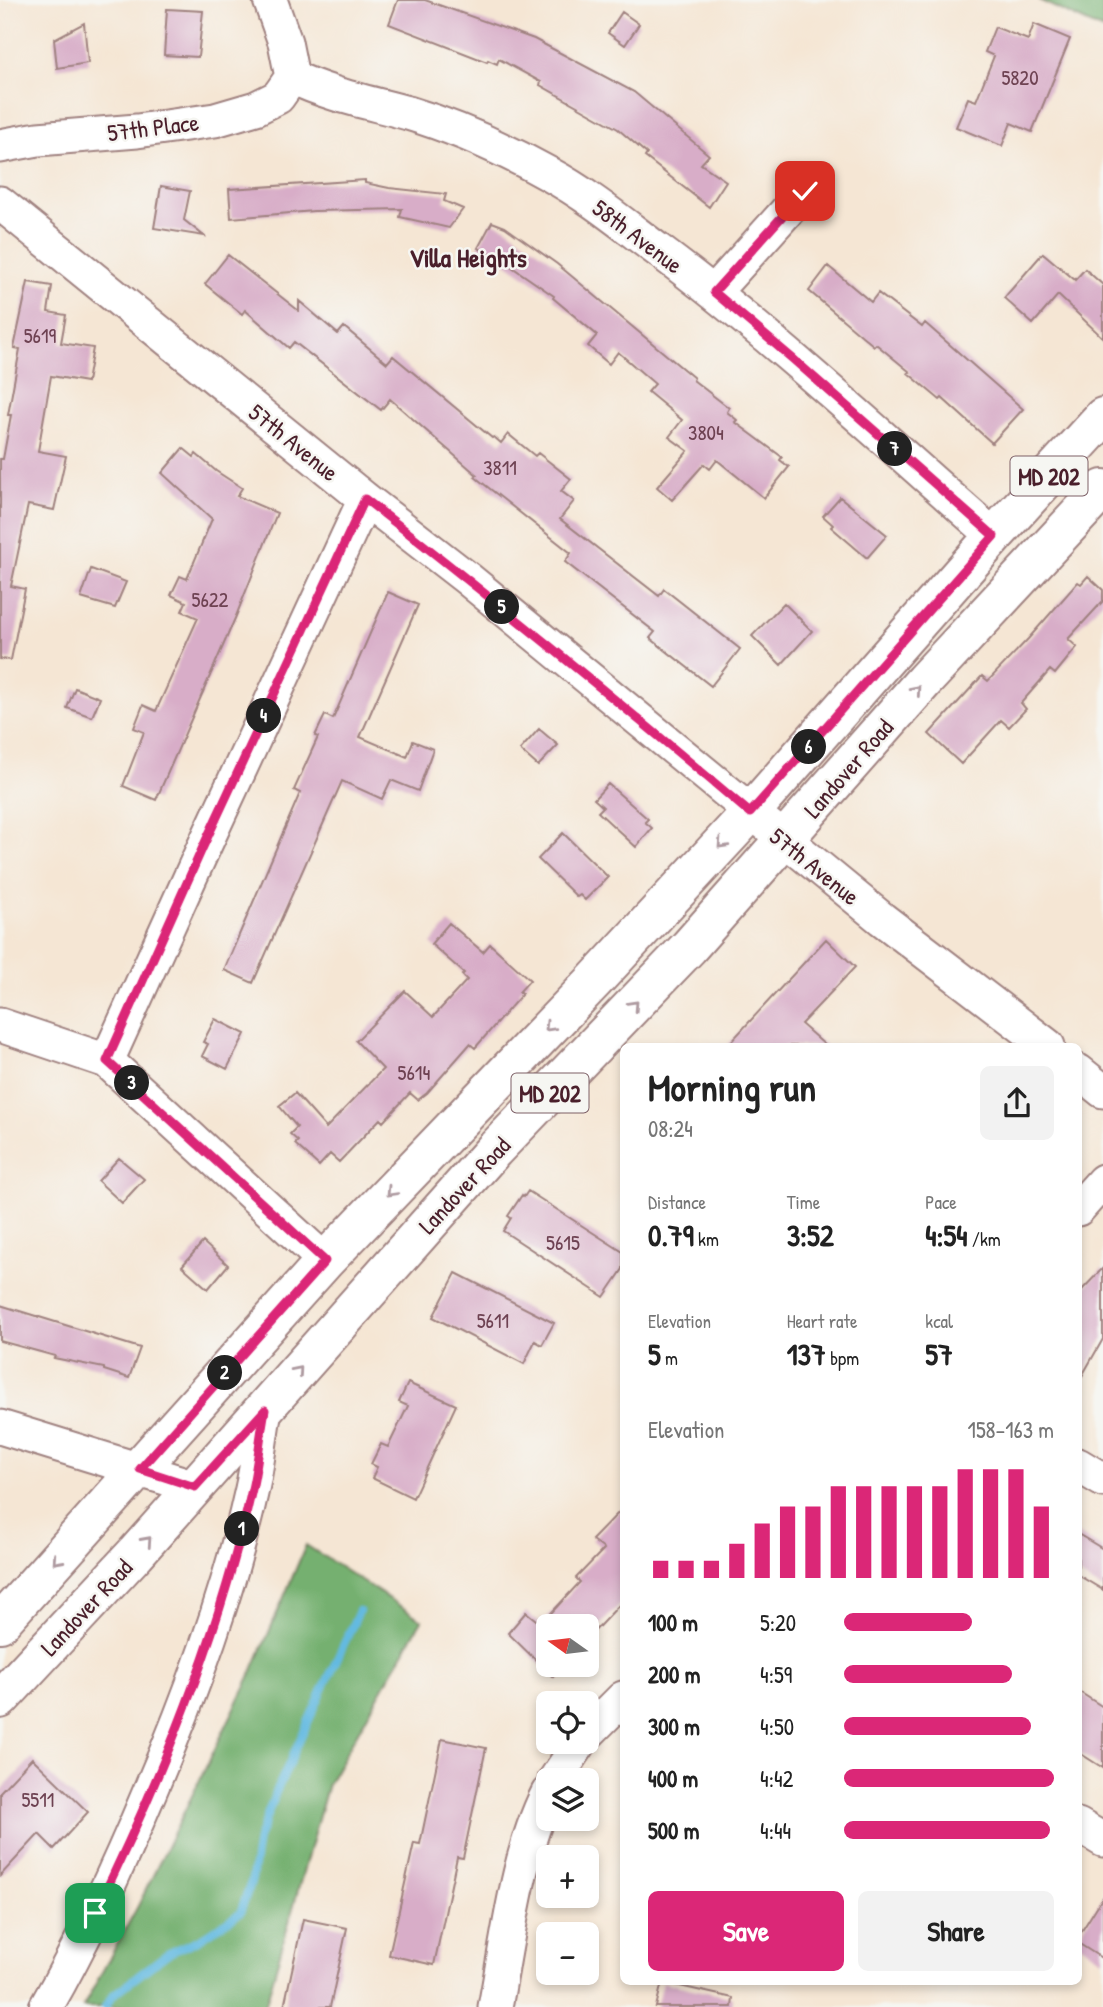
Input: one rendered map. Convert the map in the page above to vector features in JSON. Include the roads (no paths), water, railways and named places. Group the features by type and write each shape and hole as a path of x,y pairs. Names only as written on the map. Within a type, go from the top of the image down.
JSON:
{"main road":[{"name":"Landover Road","path":"0,1623 325,1261 595,980 750,813 994,536 1103,417"},
{"name":"Landover Road","path":"0,1699 265,1410 485,1160 689,947 923,681 1103,489"}],"street":[{"path":"270,0 285,42 292,77"},
{"name":"57th Place","path":"0,146 38,139 137,131 215,120 256,108 278,97 292,77"},
{"name":"58th Avenue","path":"292,77 315,89 408,113 465,132 551,175 595,203 714,292 994,536"},
{"path":"714,292 805,191"},
{"name":"57th Avenue","path":"0,203 579,669 784,841 1044,1043"},
{"path":"107,1061 365,499"},
{"path":"0,1025 107,1061 325,1261"},
{"path":"1082,1074 1103,1091"},
{"path":"1082,1205 1103,1181"},
{"path":"46,2007 121,1860 204,1657 238,1546 253,1486 265,1410"},
{"path":"0,1427 195,1487"},
{"path":"1082,1467 1103,1480"},
{"path":"599,1722 620,1701"},
{"path":"495,2007 523,1864 536,1823"},
{"path":"1082,1827 1103,1840"}],"waterway":[{"path":"105,2007 113,1995 167,1954 200,1939 240,1913 252,1879 258,1839 276,1792 359,1611"}],"district":[{"name":"Villa Heights","path":"468,257"}]}
